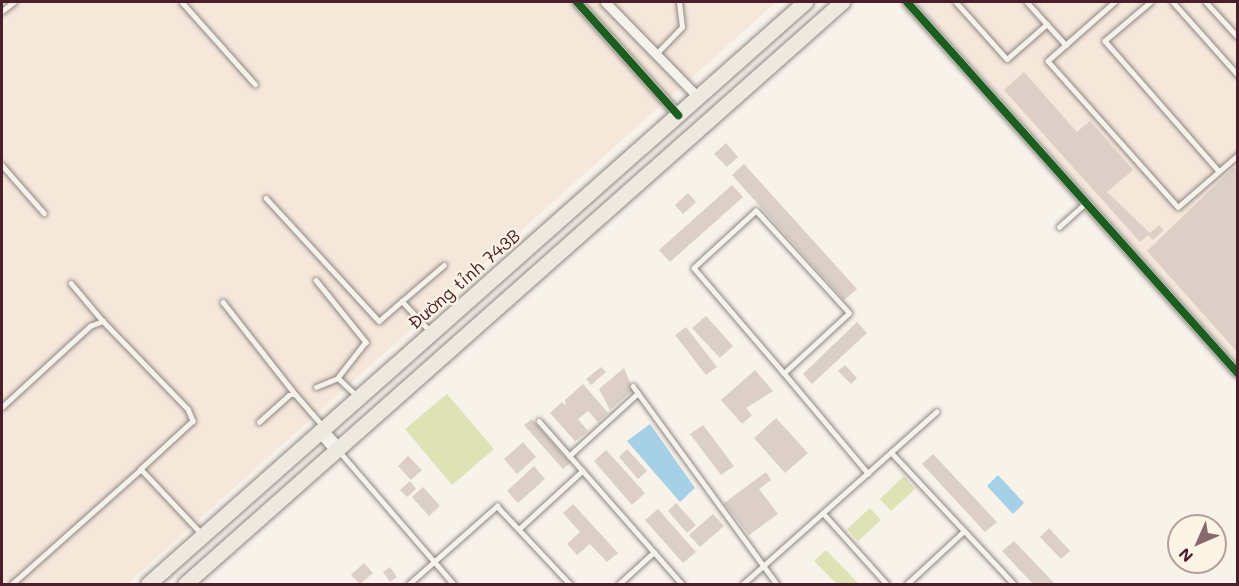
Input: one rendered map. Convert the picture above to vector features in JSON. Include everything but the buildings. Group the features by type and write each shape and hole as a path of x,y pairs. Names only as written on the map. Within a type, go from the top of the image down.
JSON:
{"main road":[{"name":"Đường tỉnh 743B","path":"148,585 805,2"},
{"path":"185,585 842,2"},
{"path":"323,430 337,449"}],"street":[{"path":"577,2 678,115"},
{"path":"606,2 698,98"},
{"path":"907,2 1238,373"}],"lane":[{"path":"2,11 14,2"},
{"path":"182,2 255,84"},
{"path":"656,54 682,27 679,2"},
{"path":"956,2 1007,59 1047,24"},
{"path":"1027,2 1066,45"},
{"path":"1115,2 1048,61 1178,207 1238,155"},
{"path":"1150,2 1105,41 1219,171"},
{"path":"1173,2 1238,75"},
{"path":"1206,2 1238,37"},
{"path":"2,165 45,213"},
{"path":"266,198 379,321 444,265"},
{"path":"1059,227 1086,203"},
{"path":"784,373 849,313 756,211 694,268 868,473"},
{"path":"316,280 366,342 338,378 316,387"},
{"path":"12,585 193,421 188,409 71,283"},
{"path":"402,301 432,333"},
{"path":"223,303 323,430"},
{"path":"2,407 90,326 104,321"},
{"path":"338,378 359,398"},
{"path":"633,386 761,568 777,585"},
{"path":"569,456 638,393"},
{"path":"259,422 289,395 296,395"},
{"path":"743,585 936,412"},
{"path":"539,421 682,585"},
{"path":"337,449 454,585"},
{"path":"891,452 1014,585"},
{"path":"141,469 203,535"},
{"path":"519,529 582,471"},
{"path":"409,585 497,506 570,585"},
{"path":"823,513 887,585"},
{"path":"907,585 964,531"},
{"path":"619,585 654,552"}],"shaded area":[{"path":"2,2 776,2 127,584 2,584"},
{"path":"917,2 1237,2 1237,361"}],"green space":[{"path":"447,394 494,449 452,485 405,429"},
{"path":"904,476 915,489 891,511 880,499"},
{"path":"870,508 881,520 858,541 847,529"},
{"path":"826,550 859,584 837,584 814,561"}],"water":[{"path":"650,424 695,488 680,502 627,441"},
{"path":"998,475 1024,503 1013,514 987,486"}],"cycle path":[{"path":"577,2 678,115"},
{"path":"907,2 1238,373"}]}
